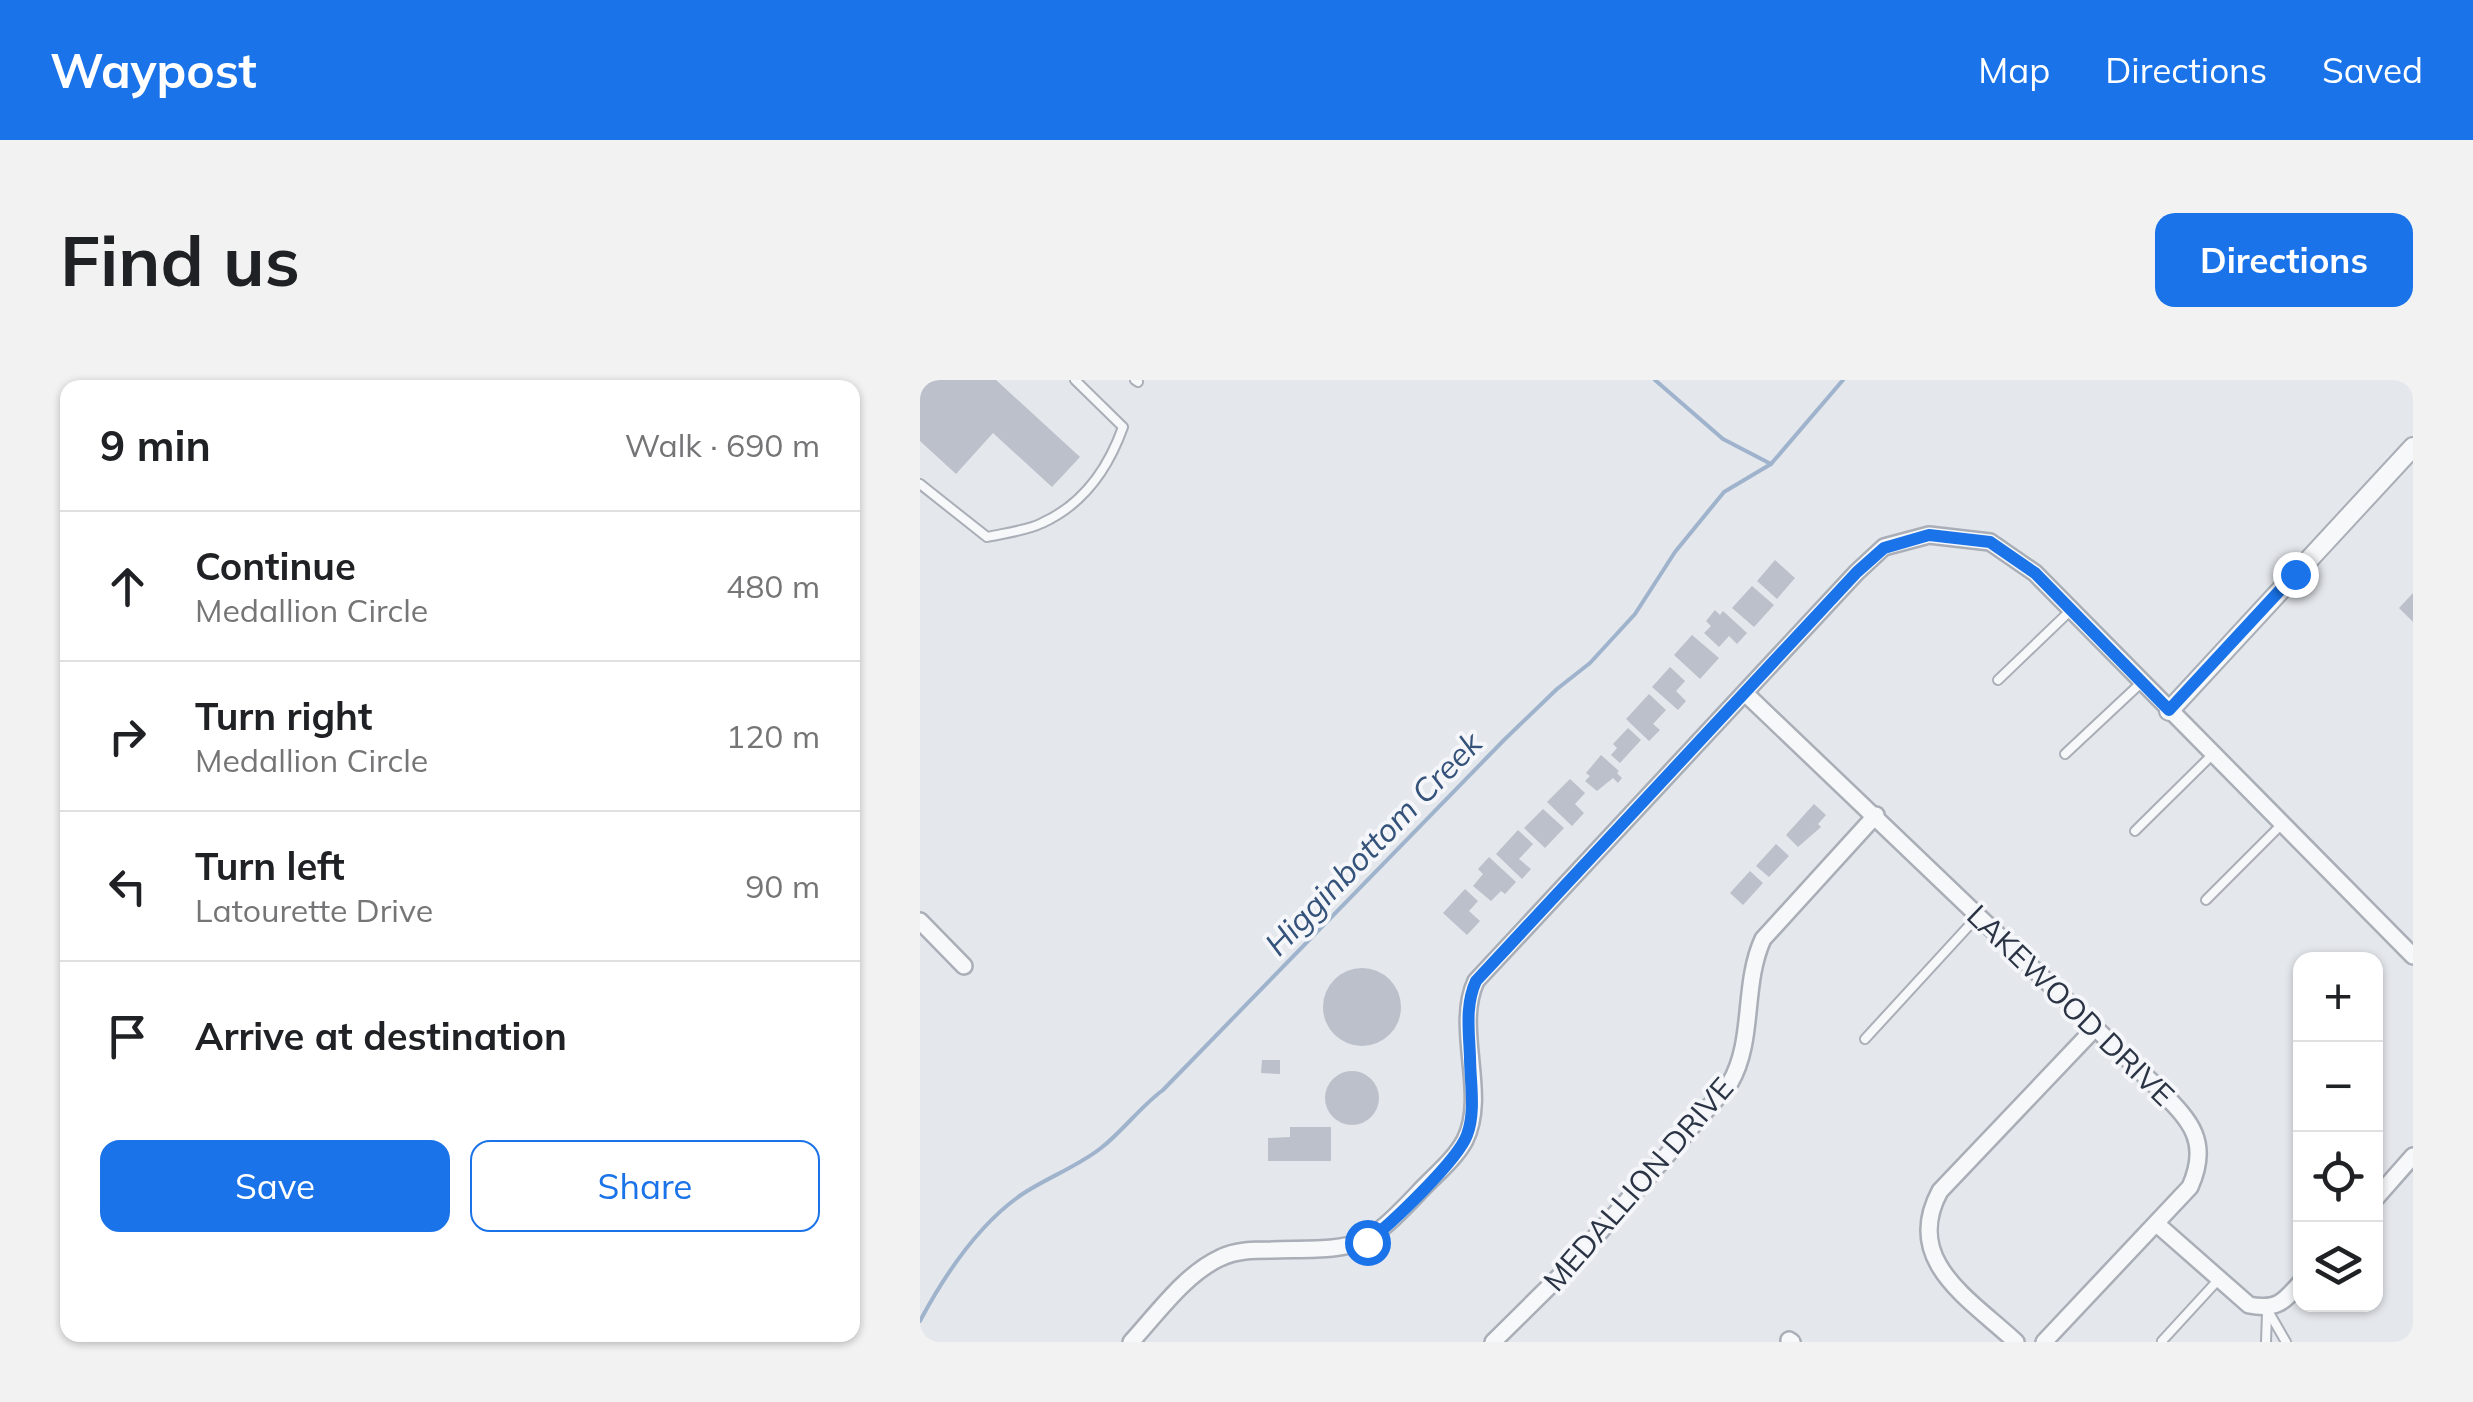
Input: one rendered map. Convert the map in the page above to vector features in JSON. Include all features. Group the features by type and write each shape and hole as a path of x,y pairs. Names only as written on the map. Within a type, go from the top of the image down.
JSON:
{"street":[{"path":"2169,710 2413,447"},
{"path":"1131,1342 1195,1275 1219,1258 1235,1252 1353,1246 1384,1230 1454,1155 1468,1134 1468,1004 1476,981 1857,572 1884,548 1929,535 1990,542 2035,573 2413,956"},
{"name":"LAKEWOOD DRIVE","path":"1746,694 2188,1118 2196,1136 2199,1162 2190,1187 2044,1342"},
{"name":"MEDALLION DRIVE","path":"1493,1342 1569,1267 1730,1083 1742,1057 1747,996 1763,939 1876,815"},
{"path":"920,921 964,966"},
{"path":"2016,1342 1937,1266 1926,1235 1929,1216 1940,1191 2095,1028"},
{"path":"2383,1190 2413,1156"},
{"path":"2158,1225 2249,1305 2268,1309 2293,1290"}],"lane":[{"path":"920,484 988,538 1042,524 1091,490 1112,458 1124,427 1074,380"},
{"path":"1998,680 2071,610"},
{"path":"2065,754 2142,682"},
{"path":"2135,831 2212,754"},
{"path":"2206,900 2282,824"},
{"path":"1865,1039 1979,915"},
{"path":"2162,1341 2219,1279"},
{"path":"2266,1342 2268,1309"},
{"path":"2268,1309 2286,1342"}],"building":[{"path":"920,380 996,380 1080,457 1052,487 993,433 956,474 920,441"},
{"path":"1775,560 1795,578 1777,599 1757,581"},
{"path":"1752,586 1774,605 1754,627 1732,608"},
{"path":"2413,593 2413,622 2399,608"},
{"path":"1715,610 1720,615 1723,611 1747,633 1737,644 1729,636 1719,647 1704,633 1711,626 1706,621"},
{"path":"1692,635 1719,658 1700,679 1674,655"},
{"path":"1670,667 1685,681 1676,691 1686,701 1678,710 1652,687"},
{"path":"1649,694 1666,710 1653,724 1660,730 1649,741 1626,719"},
{"path":"1628,728 1641,740 1620,763 1611,755 1617,748 1613,744"},
{"path":"1601,755 1622,778 1618,783 1613,778 1597,791 1585,781 1590,776 1586,773"},
{"path":"1570,779 1585,793 1575,804 1584,813 1572,826 1547,802"},
{"path":"1814,804 1826,815 1818,824 1821,827 1798,847 1786,835"},
{"path":"1543,809 1564,828 1545,848 1524,828"},
{"path":"1518,830 1533,844 1519,859 1531,869 1522,879 1496,854"},
{"path":"1776,844 1789,856 1769,877 1756,866"},
{"path":"1489,857 1516,882 1491,901 1473,886 1483,874 1478,869"},
{"path":"1750,871 1763,883 1743,905 1730,893"},
{"path":"1465,889 1478,901 1469,911 1480,921 1467,935 1443,913"},
{"path":"1354,968 1370,968 1395,985 1401,1007 1395,1029 1384,1040 1370,1046 1354,1046 1329,1029 1323,1015 1323,999 1340,974"},
{"path":"1262,1060 1280,1060 1280,1074 1261,1073"},
{"path":"1352,1071 1371,1079 1379,1098 1371,1117 1352,1125 1333,1117 1325,1098 1333,1079"},
{"path":"1290,1127 1331,1127 1331,1161 1268,1161 1268,1138 1290,1137"}],"waterway":[{"path":"1655,380 1723,439 1771,464"},
{"name":"Higginbottom Creek","path":"920,1321 951,1269 990,1221 1021,1195 1101,1148 1163,1090 1504,740 1590,663 1635,614 1675,552 1724,492 1771,464 1843,380"}],"route":[{"path":"1367,1242 1384,1230 1454,1155 1468,1134 1468,1004 1476,981 1857,572 1884,548 1929,535 1990,542 2035,573 2169,710 2295,574"}]}
